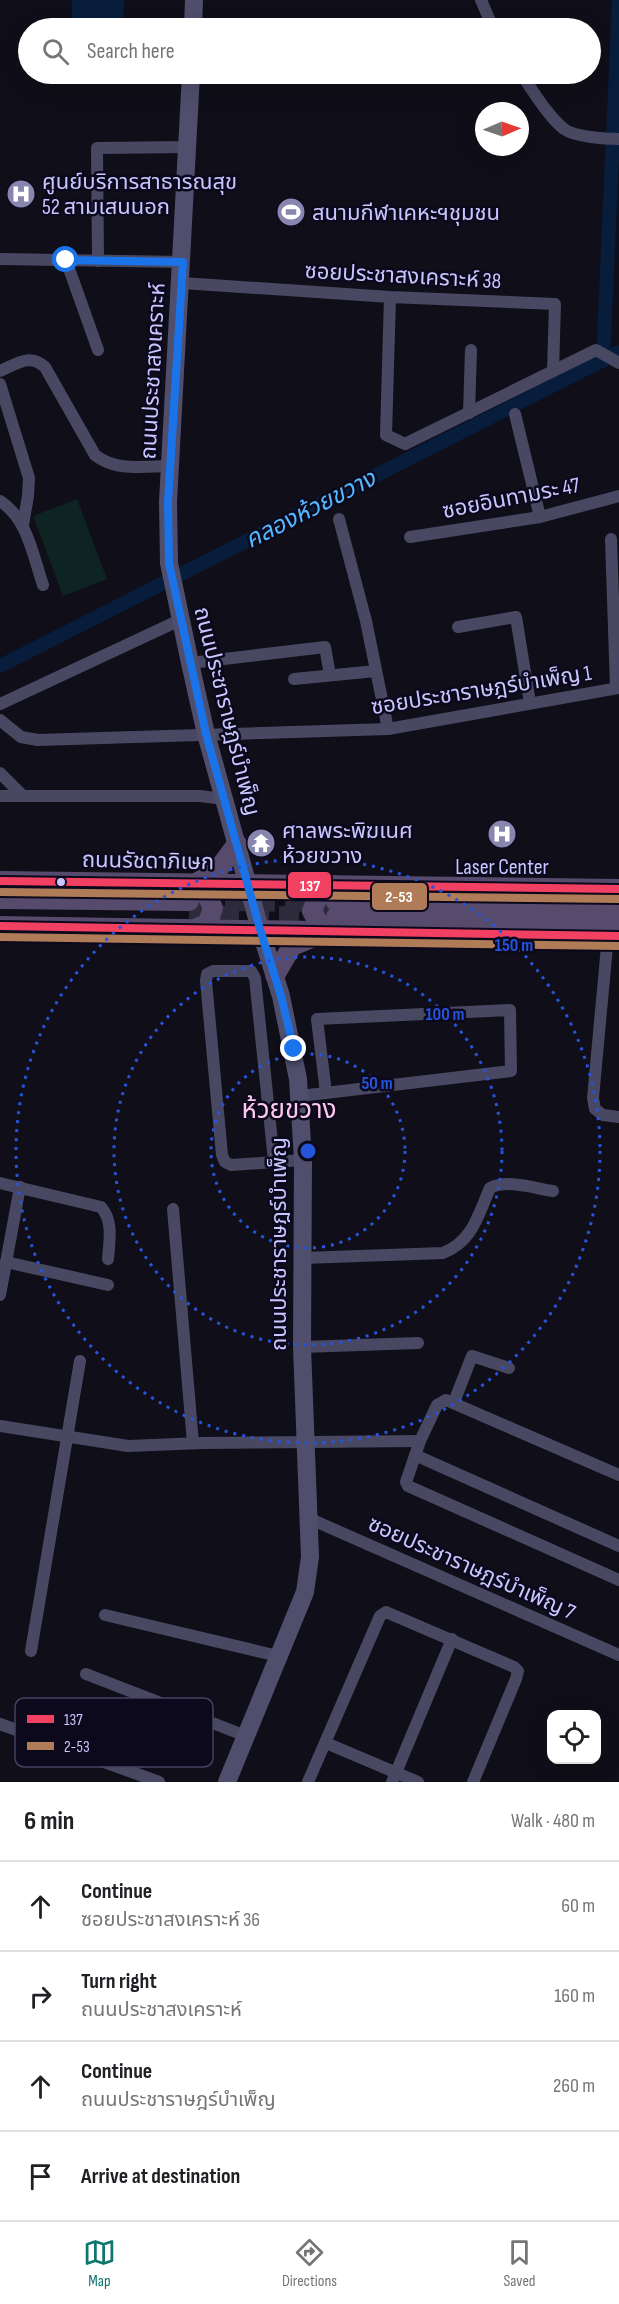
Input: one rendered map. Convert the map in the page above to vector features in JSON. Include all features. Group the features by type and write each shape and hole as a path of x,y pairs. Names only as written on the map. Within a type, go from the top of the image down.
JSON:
{"main road":[{"path":"193,18 194,0"},
{"name":"ถนนประชาสงเคราะห์","path":"169,563 167,529 182,283 191,84"},
{"name":"ถนนประชาราษฎร์บำเพ็ญ","path":"169,563 206,734 294,1049 300,1096 303,1160 302,1347 310,1557 305,1592 227,1782"},
{"path":"192,907 237,844"},
{"name":"ถนนรัชดาภิเษก","path":"0,881 192,907 260,929 334,909 619,889"},
{"name":"ถนนรัชดาภิเษก","path":"0,926 192,907 249,885 334,909 616,931"},
{"name":"ถนนรัชดาภิเษก","path":"0,899 192,907"},
{"name":"ถนนรัชดาภิเษก","path":"334,909 619,906"},
{"name":"ถนนรัชดาภิเษก","path":"0,912 192,907"},
{"path":"275,975 292,946 302,940 334,909"}],"street":[{"path":"482,0 489,18"},
{"path":"528,84 543,105 566,130 599,138 619,139"},
{"path":"98,261 97,148 188,147"},
{"path":"0,259 183,262"},
{"path":"66,260 98,350"},
{"name":"ซอยประชาสงเคราะห์ 38","path":"182,283 390,297 555,304 553,371"},
{"path":"390,297 386,435 405,444 596,350 617,362"},
{"path":"469,413 471,350"},
{"path":"0,371 28,359 37,361 45,367 95,455 106,463 123,466 171,466"},
{"path":"0,384 29,478 23,525"},
{"path":"515,414 540,517"},
{"name":"ซอยอินทามระ 47","path":"410,537 540,517 619,496"},
{"path":"0,501 16,513 23,525 43,585"},
{"path":"339,519 366,621 388,729"},
{"path":"611,539 618,688"},
{"path":"458,627 516,617 530,704"},
{"path":"0,704 180,620"},
{"path":"190,663 324,647 330,675"},
{"path":"294,679 376,671"},
{"name":"ซอยประชาราษฎร์บำเพ็ญ 1","path":"0,720 21,737 29,740 388,729 618,688"},
{"path":"0,773 22,795"},
{"path":"0,796 200,796 224,799"},
{"path":"616,931 594,1098 595,1110 603,1115 619,1118"},
{"path":"274,1161 255,978 251,971 213,971 207,974 206,981 222,1155 225,1162 231,1165 303,1160"},
{"path":"300,1096 326,1093 512,1071 510,1010 317,1019 326,1093"},
{"path":"0,1183 101,1207 110,1224 108,1259"},
{"path":"303,1258 443,1253 453,1249 471,1233 481,1213 489,1188 511,1184 553,1191"},
{"path":"0,1295 20,1187"},
{"path":"173,1209 193,1443"},
{"path":"6,1262 108,1285"},
{"path":"302,1347 418,1343"},
{"path":"450,1401 472,1356 509,1368"},
{"path":"31,1651 80,1361"},
{"path":"619,1476 450,1401 437,1405 420,1441 406,1482 408,1486 619,1580"},
{"path":"0,1426 128,1446 193,1443 420,1441"},
{"path":"415,1455 619,1546"},
{"name":"ซอยประชาราษฎร์บำเพ็ญ 7","path":"308,1518 619,1655"},
{"path":"308,1782 380,1616 386,1612 452,1639 514,1667 518,1671 473,1782"},
{"path":"105,1615 278,1656"},
{"path":"394,1778 452,1639"},
{"path":"86,1674 148,1698"},
{"path":"213,1723 246,1736"},
{"path":"0,1724 15,1729"},
{"path":"326,1743 394,1778 418,1782"},
{"path":"118,1767 159,1782"}],"green space":[{"path":"77,499 107,579 63,596 33,516"}],"water":[{"path":"72,0 124,0 123,18 72,18"}],"waterway":[{"path":"603,361 619,0"},
{"name":"คลองห้วยขวาง","path":"0,666 619,352"}],"tunnel":[{"path":"195,901 331,902"},
{"path":"189,915 330,917"}],"transit line":[{"name":"137","path":"0,881 619,889"},
{"name":"2-53","path":"0,892 619,899"},
{"name":"137","path":"0,926 619,936"},
{"name":"2-53","path":"0,937 619,946"}],"place":[{"name":"ศูนย์บริการสาธารณสุข 52 สามเสนนอก","path":"21,194"},
{"name":"สนามกีฬาเคหะฯชุมชน","path":"291,212"},
{"name":"Laser Center","path":"502,834"},
{"name":"ศาลพระพิฆเนศ ห้วยขวาง","path":"261,843"}],"district":[{"name":"ห้วยขวาง","path":"289,1109"}],"route":[{"path":"66,260 183,262 168,502 169,563 206,734 294,1049"}]}
